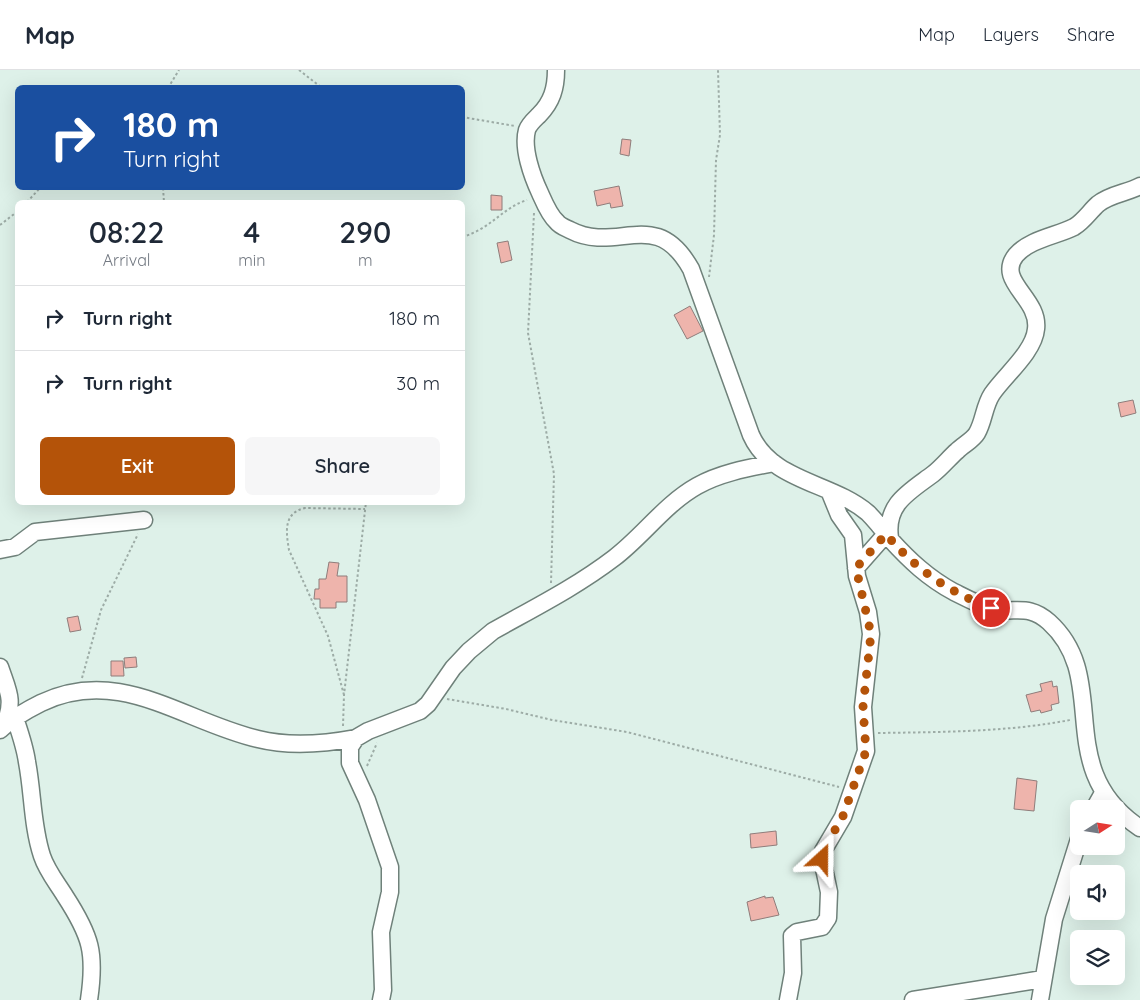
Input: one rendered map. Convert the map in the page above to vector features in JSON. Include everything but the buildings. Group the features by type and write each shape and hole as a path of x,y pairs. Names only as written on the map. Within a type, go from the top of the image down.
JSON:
{"street":[{"path":"556,70 551,100 527,128 526,145 534,181 548,210 557,223 580,235 599,239 650,234 662,238 684,257 700,292 757,448 774,463 830,493 847,499 868,513 924,573 954,592 991,608 1030,610 1047,620 1066,641 1074,656 1080,680 1082,718 1091,765 1103,793 1131,822 1140,828"},
{"path":"856,568 888,536 891,514 898,500 934,474 976,435 991,396 1034,338 1036,319 1028,299 1013,282 1010,274 1013,260 1024,248 1077,225 1104,200 1140,186"},
{"path":"742,469 757,448"},
{"path":"6,725 50,699 78,691 120,692 150,698 257,739 288,744 350,739 420,711 435,696 453,668 482,639 492,631 550,599 613,559 673,503 691,490 705,482 742,469 774,463"},
{"path":"788,1000 793,973 792,936 797,932 820,928 827,922 829,892 822,859 823,851 843,816 866,751 863,707 871,634 856,568 851,529 839,514 830,493"},
{"path":"0,550 8,550 36,532 144,520"},
{"path":"0,666 11,701 6,725 28,763 36,829 42,856 50,874 86,932 91,951 93,972 89,1000"},
{"path":"350,739 350,763 361,785 390,866 390,892 380,944 383,990 381,1000"},
{"path":"1099,800 1103,793"},
{"path":"1040,1000 1054,919 1074,855"},
{"path":"914,1000 1043,979"}],"path":[{"path":"170,85 179,70"},
{"path":"300,70 318,85"},
{"path":"700,292 710,273 714,243 717,190 716,160 720,135 718,70"},
{"path":"465,118 527,128"},
{"path":"29,200 38,190"},
{"path":"465,236 486,228 511,208 528,199"},
{"path":"534,211 528,333 554,474 550,599"},
{"path":"0,225 15,213"},
{"path":"344,696 366,505"},
{"path":"350,739 344,696 334,654 289,550 286,533 288,521 296,510 305,508 366,509"},
{"path":"78,691 101,610 144,520"},
{"path":"435,696 552,720 627,732 853,791"},
{"path":"864,729 876,733 937,732 1042,725 1082,718"},
{"path":"361,785 372,749 392,721"}],"route":[{"path":"822,859 823,851 843,816 866,751 863,707 871,634 868,612 859,586 856,568 886,534 924,573 954,592 991,608"}]}
